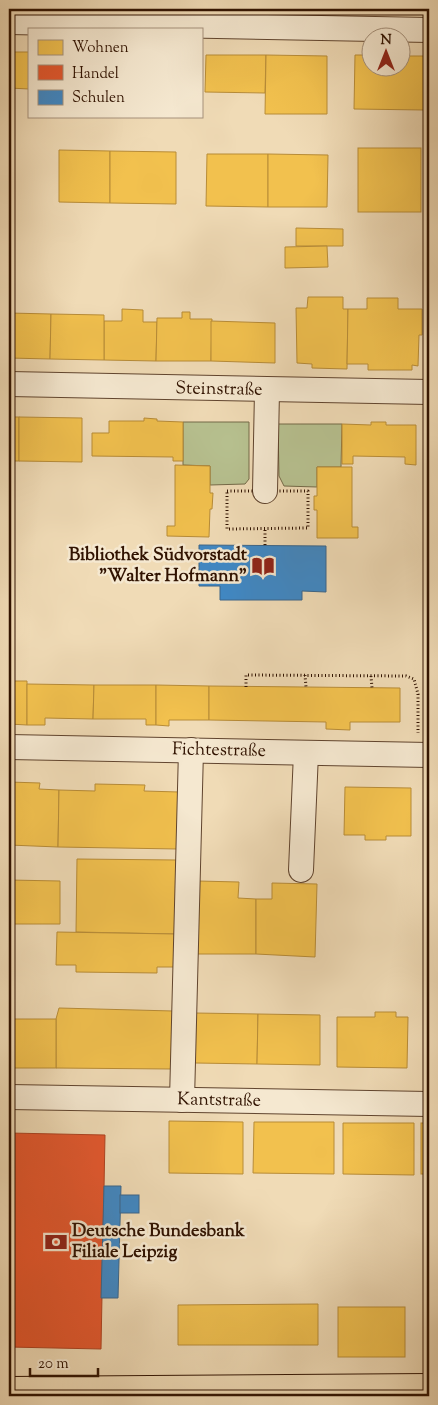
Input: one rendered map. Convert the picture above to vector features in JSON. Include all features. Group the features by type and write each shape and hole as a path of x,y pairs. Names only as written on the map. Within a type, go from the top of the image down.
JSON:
{"main road":[{"path":"9,1390 429,1388"}],"street":[{"path":"9,22 147,17 429,30"},
{"name":"Steinstraße","path":"9,384 266,391 429,392"},
{"path":"265,491 266,391"},
{"name":"Fichtestraße","path":"9,747 423,755"},
{"path":"182,1100 190,750"},
{"path":"301,870 306,752"},
{"name":"Kantstraße","path":"9,1097 429,1104"}],"path":[{"path":"265,528 265,545"},
{"path":"246,687 246,675 406,676 414,679 418,694 423,755"},
{"path":"305,675 306,687"},
{"path":"371,676 372,688"}],"green space":[{"path":"183,422 249,422 249,479 245,484 210,485 210,466 183,465"},
{"path":"278,424 342,424 341,467 317,467 317,487 284,486 279,476"}],"building: Wohnen":[{"path":"9,52 28,52 28,89 9,88"},
{"path":"206,55 266,55 265,93 205,92"},
{"path":"266,55 327,56 327,114 265,114"},
{"path":"355,55 360,55 360,78 410,78 410,56 425,56 424,110 354,109"},
{"path":"358,148 421,148 421,212 358,212"},
{"path":"59,150 110,151 110,203 59,202"},
{"path":"110,151 176,152 176,204 110,203"},
{"path":"207,154 268,154 268,207 206,206"},
{"path":"268,154 328,155 327,207 268,207"},
{"path":"296,228 343,229 343,246 296,246"},
{"path":"327,246 328,267 285,268 285,247"},
{"path":"308,297 343,297 343,309 348,309 347,369 312,368 312,364 297,363 296,308 307,308"},
{"path":"367,298 398,298 398,309 422,309 422,335 419,335 418,366 412,365 412,370 368,370 368,364 347,364 348,309 367,309"},
{"path":"122,309 143,310 143,322 157,322 156,361 104,360 104,321 122,321"},
{"path":"182,312 190,312 190,319 212,319 211,361 156,361 157,318 182,318"},
{"path":"9,313 51,314 50,359 9,358"},
{"path":"51,314 104,315 104,360 50,359"},
{"path":"211,321 275,323 275,363 211,361"},
{"path":"9,417 19,417 19,461 9,461"},
{"path":"19,417 82,418 82,462 19,461"},
{"path":"144,418 157,419 157,421 183,422 183,461 173,461 173,457 92,456 92,433 109,433 109,421 144,421"},
{"path":"371,422 386,422 386,425 416,425 416,465 405,464 405,457 353,456 353,464 342,464 342,424 371,425"},
{"path":"175,465 210,466 210,493 213,493 212,509 210,509 209,537 167,536 167,526 175,526"},
{"path":"317,467 352,467 352,527 358,527 358,538 317,538 317,510 314,510 314,496 317,496"},
{"path":"9,681 27,681 27,725 9,724"},
{"path":"27,684 94,685 93,719 45,718 45,725 27,725"},
{"path":"94,685 156,685 156,725 146,725 146,719 93,719"},
{"path":"156,685 209,686 209,720 169,720 169,726 156,725"},
{"path":"209,686 400,688 400,722 350,722 350,730 326,729 326,722 209,720"},
{"path":"9,782 40,783 39,789 59,790 58,847 9,845"},
{"path":"95,784 145,785 144,791 179,792 178,849 58,847 59,790 95,791"},
{"path":"345,787 411,788 411,836 386,836 386,840 365,840 365,835 344,835"},
{"path":"429,788 429,834 428,834"},
{"path":"77,859 176,860 175,934 76,932"},
{"path":"9,880 60,881 60,924 9,924"},
{"path":"198,881 239,882 238,898 256,899 256,954 196,954"},
{"path":"272,883 317,884 315,957 256,954 256,899 272,899"},
{"path":"57,932 175,934 175,967 157,967 157,973 76,972 76,965 56,965"},
{"path":"59,1008 173,1011 171,1069 56,1068 56,1019"},
{"path":"375,1012 396,1012 396,1017 408,1017 407,1068 337,1067 337,1017 375,1017"},
{"path":"195,1013 258,1014 257,1064 195,1063"},
{"path":"258,1014 320,1015 320,1065 257,1064"},
{"path":"9,1019 56,1019 56,1068 9,1068"},
{"path":"427,1020 429,1020 429,1068 426,1068"},
{"path":"169,1121 243,1122 243,1174 169,1173"},
{"path":"254,1122 334,1122 334,1174 253,1173"},
{"path":"343,1123 414,1123 414,1175 343,1174"},
{"path":"421,1123 429,1123 429,1174 421,1174"},
{"path":"318,1304 318,1345 178,1345 178,1305"},
{"path":"338,1307 405,1307 405,1357 338,1357"}],"building: Handel":[{"name":"Deutsche Bundesbank Filiale Leipzig","path":"9,1133 105,1135 101,1349 9,1347"}],"building: Schulen":[{"name":"Bibliothek Südvorstadt \"Walter Hofmann\"","path":"199,545 326,546 326,592 302,591 302,600 220,600 220,586 199,586"},
{"path":"104,1186 121,1186 118,1298 101,1298"},
{"path":"120,1195 139,1195 139,1213 120,1213"}],"tram line":[{"path":"357,1396 429,1396"}],"place":[{"name":"Bibliothek Südvorstadt \"Walter Hofmann\"","path":"263,566"},
{"name":"Deutsche Bundesbank Filiale Leipzig","path":"56,1242"}]}
